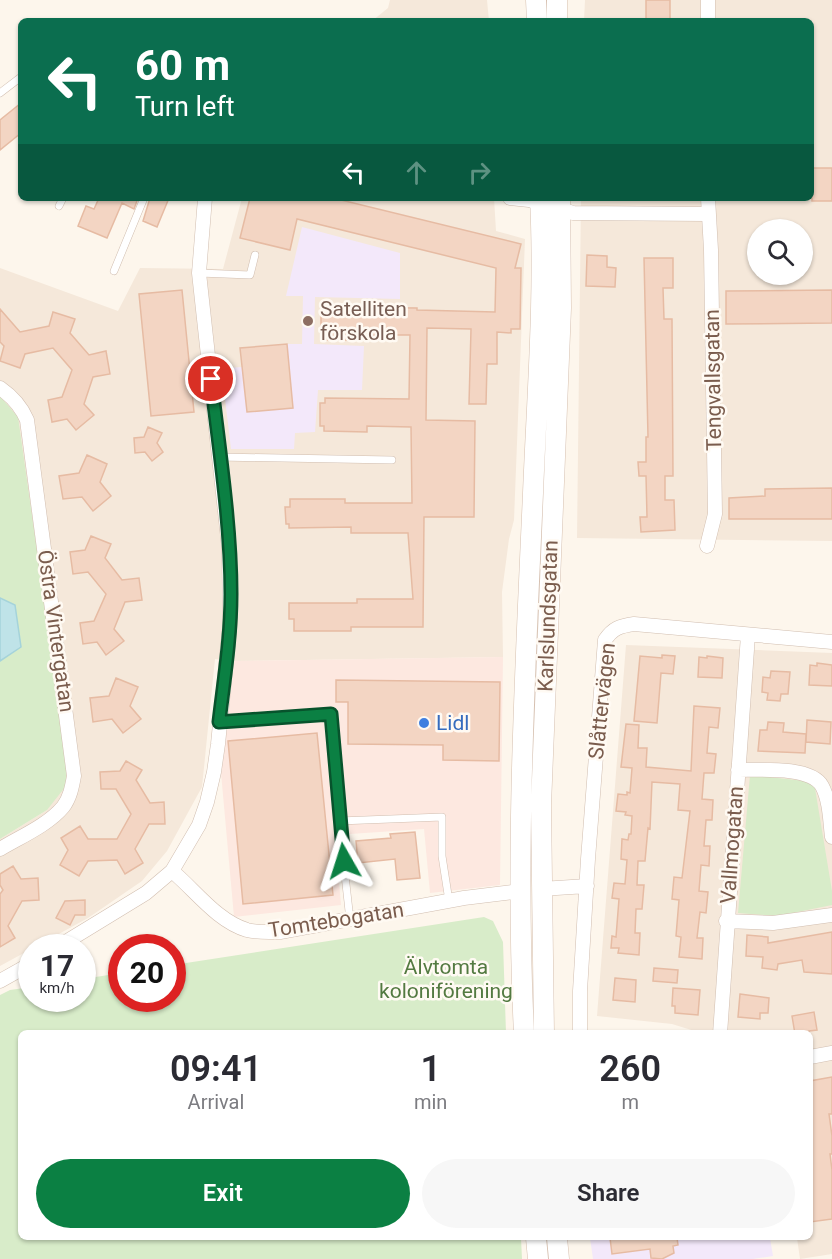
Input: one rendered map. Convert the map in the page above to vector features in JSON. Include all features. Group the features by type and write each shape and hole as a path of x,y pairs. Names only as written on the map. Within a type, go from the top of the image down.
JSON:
{"main road":[{"path":"536,0 537,18"},
{"path":"557,0 557,18"},
{"name":"Karlslundsgatan","path":"524,1030 521,891 523,707 537,409 540,201"},
{"path":"545,201 560,204"},
{"name":"Karlslundsgatan","path":"544,1030 541,794 561,308 560,204"},
{"path":"521,891 541,890"},
{"path":"536,1240 538,1259"},
{"path":"556,1240 559,1259"}],"street":[{"path":"708,0 708,18"},
{"path":"79,934 146,893 172,871 199,825 214,772 230,624 231,592 229,548 199,273 205,201"},
{"name":"Tengvallsgatan","path":"707,546 715,514 711,250 708,201"},
{"path":"560,204 573,213 708,214"},
{"name":"Östra Vintergatan","path":"0,388 12,396 21,407 27,420 74,776 72,791 64,806 50,818 0,849"},
{"name":"Slåttervägen","path":"580,1030 580,991 605,640 612,630 634,624 832,642"},
{"name":"Vallmogatan","path":"720,1030 726,921 748,634"},
{"name":"Vallmogatan","path":"738,770 803,773 816,777 823,787 827,800 832,837"},
{"name":"Tomtebogatan","path":"172,871 220,915 245,930 259,933 280,932 449,901 521,891"},
{"path":"541,890 587,886"},
{"name":"Vallmogatan","path":"726,921 773,923 832,915"},
{"path":"0,981 18,971"},
{"path":"813,1056 832,1053"}],"lane":[{"path":"0,93 18,79"},
{"path":"59,206 62,201"},
{"path":"114,271 143,201"},
{"path":"199,273 250,275 255,255"},
{"path":"219,457 392,460"},
{"path":"219,722 331,714 339,821 350,920"},
{"path":"339,821 442,817 442,856 449,901"}],"shaded area":[{"path":"390,0 487,0 489,18 376,18 388,8"},
{"path":"585,0 832,0 832,541 577,538 581,201 814,201 814,18 584,18"},
{"path":"241,201 494,201 496,231 525,239 514,520 509,539 502,592 503,657 232,661 215,659 202,787 167,851 142,881 88,918 59,934 18,934 18,956 0,966 0,839 47,810 0,396 0,268 118,311 140,268 223,269"},
{"name":"Satelliten förskola","path":"302,227 400,253 400,299 315,297 314,344 364,346 362,390 318,390 315,432 295,433 294,449 231,449 223,382 228,381 228,368 242,367 240,348 302,344 303,296 286,296"},
{"path":"626,645 832,653 832,1254 800,1259 797,1240 813,1240 813,1030 691,1030 672,1024 597,1016"},
{"path":"503,657 500,885 430,893 424,829 335,835 341,905 234,917 221,773 232,661"},
{"path":"590,1240 770,1240 773,1256 753,1259 593,1259"}],"green space":[{"path":"0,396 18,417 67,760 66,786 47,810 0,839"},
{"path":"750,775 814,782 832,891 832,905 778,916 738,913"},
{"name":"Älvtomta koloniförening","path":"484,917 493,921 503,942 506,1030 18,1030 18,1240 521,1240 522,1259 0,1259 0,995 18,989 18,1012 96,1012 96,977 108,975 108,1012 186,1012 186,963"}],"water":[{"path":"0,598 15,605 21,647 0,661"}],"building":[{"path":"646,0 670,0 670,18 646,18"},
{"path":"18,105 18,135 0,150 0,120"},
{"path":"814,168 832,168 832,201 814,201"},
{"path":"98,201 137,201 134,209 122,203 107,238 78,226 86,206 94,209"},
{"path":"149,201 168,201 157,227 143,221"},
{"path":"249,201 345,201 521,244 515,268 521,268 520,329 511,329 511,333 497,332 497,364 487,364 486,404 469,404 471,329 427,328 426,420 475,421 474,517 424,517 423,627 351,627 351,631 294,631 294,619 289,619 289,603 357,603 357,599 413,599 408,533 351,533 351,527 289,528 289,524 286,524 285,507 290,507 290,499 345,499 345,503 412,503 411,427 367,426 367,432 324,431 324,426 320,426 320,403 325,403 325,398 409,399 410,335 369,335 369,340 326,340 326,334 321,334 321,313 326,313 326,307 495,312 496,268 297,219 290,250 240,238"},
{"path":"587,255 607,256 607,267 616,268 615,287 586,286"},
{"path":"644,258 673,258 673,288 663,288 664,319 672,319 673,476 665,476 665,500 674,500 675,530 641,532 640,517 647,517 646,476 639,476 638,462 646,462 646,437 648,437"},
{"path":"182,290 194,412 151,416 139,294"},
{"path":"832,290 832,323 726,324 726,291"},
{"path":"0,309 20,332 49,326 53,312 75,319 70,333 89,355 106,351 110,374 93,377 84,404 94,415 76,430 67,419 52,422 48,400 62,397 72,370 53,348 25,354 20,368 0,361 4,346 0,342"},
{"path":"287,344 293,408 247,412 240,348"},
{"path":"148,427 162,433 157,443 163,452 152,461 145,452 135,453 134,438 144,437"},
{"path":"87,455 107,464 100,482 111,496 93,511 82,497 63,499 59,476 79,473"},
{"path":"832,488 832,519 729,519 729,498 765,496 765,489"},
{"path":"91,536 111,544 105,558 122,580 139,578 142,600 125,602 114,629 124,641 106,655 97,642 83,644 80,623 94,621 106,594 88,572 73,574 70,552 85,550"},
{"path":"662,655 675,656 673,674 661,673 657,723 634,721 640,656 662,658"},
{"path":"707,656 723,658 722,678 698,677 699,657 707,658"},
{"path":"817,663 832,665 832,686 809,685 810,665 817,666"},
{"path":"771,671 790,672 788,694 781,694 780,701 767,700 768,693 762,692 763,677 770,678"},
{"path":"116,678 138,687 130,706 141,719 123,733 112,719 93,722 90,698 109,696"},
{"name":"Lidl","path":"336,680 500,682 499,761 443,760 443,745 348,744 348,702 336,702"},
{"path":"694,706 720,708 718,728 709,727 707,753 716,754 714,773 704,773 702,799 713,800 712,820 706,820 704,846 710,846 709,866 701,865 699,891 708,892 706,913 700,912 697,938 703,938 702,959 679,957 681,937 676,936 679,900 672,899 674,877 682,878 690,811 678,810 680,784 652,782 650,829 648,828 645,861 638,861 637,885 644,885 642,909 636,909 635,933 640,933 639,955 618,953 619,948 611,948 612,936 616,937 619,899 612,898 614,883 625,884 627,860 621,859 622,839 628,840 631,834 632,816 625,815 626,812 616,811 618,794 630,793 632,768 621,767 626,724 639,725 638,748 647,748 646,767 691,771"},
{"path":"807,720 831,722 830,744 806,742"},
{"path":"768,722 784,723 783,732 806,734 805,753 758,751 760,730 767,730"},
{"path":"317,733 333,895 243,904 228,741"},
{"path":"126,761 142,770 136,780 150,803 164,802 165,824 149,824 135,849 143,863 125,874 117,860 88,861 79,876 60,865 68,850 61,838 80,826 88,839 117,839 131,814 116,789 101,789 100,772 120,771"},
{"path":"415,832 420,878 397,880 395,859 358,863 356,841 391,838 390,834"},
{"path":"13,866 21,879 38,878 39,900 22,901 8,926 15,938 0,947 0,894 3,890 0,885 0,874"},
{"path":"85,900 85,915 75,915 70,925 56,918 65,901"},
{"path":"832,932 832,974 804,972 802,960 778,964 777,970 762,968 763,957 746,956 747,935 768,937 768,943"},
{"path":"654,968 678,970 677,983 653,981"},
{"path":"615,978 636,980 635,1002 613,1000"},
{"path":"673,988 700,990 698,1015 675,1013 675,1006 672,1006"},
{"path":"740,994 769,998 768,1013 760,1013 760,1019 738,1017"},
{"path":"814,1012 817,1030 794,1030 792,1016"},
{"path":"832,1077 832,1114 829,1114 832,1136 832,1154 830,1154 832,1219 813,1222 813,1080"},
{"path":"610,1240 677,1240 678,1245 673,1246 674,1253 662,1259 651,1258 650,1249 612,1254"}],"place":[{"name":"Satelliten förskola","path":"308,321"},
{"name":"Lidl","path":"424,723"}],"route":[{"path":"211,379 229,548 231,592 230,624 219,722 331,714 344,861"}]}
